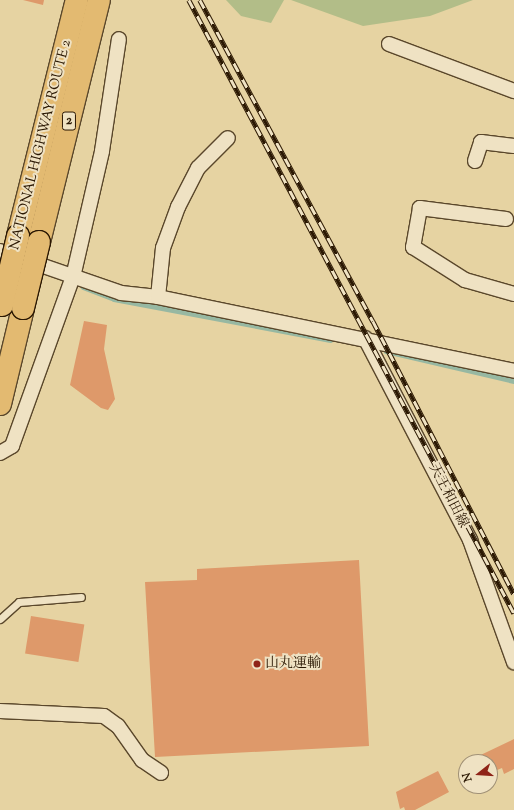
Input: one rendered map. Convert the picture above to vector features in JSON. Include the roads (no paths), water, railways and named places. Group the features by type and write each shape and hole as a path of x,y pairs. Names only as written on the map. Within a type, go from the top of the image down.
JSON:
{"highway":[{"name":"NATIONAL HIGHWAY ROUTE 2","path":"28,239 78,0"},
{"name":"NATIONAL HIGHWAY ROUTE 2","path":"0,404 8,309 99,0"}],"street":[{"path":"0,453 12,446 68,294 102,151 119,40"},
{"path":"390,44 514,91"},
{"path":"158,297 163,248 178,207 198,168 228,138"},
{"path":"475,161 481,142 514,146"},
{"path":"506,219 420,208 412,240 413,247 465,280 514,294"},
{"path":"0,251 121,293 158,297 366,339 514,371"},
{"name":"天王和田線","path":"366,339 470,540 514,662"},
{"path":"0,711 104,716 118,726 142,760 161,773"}],"lane":[{"path":"0,619 19,602 82,597"}],"waterway":[{"path":"83,287 114,299 330,340"},
{"path":"386,351 514,381"}],"railway":[{"path":"189,0 514,613"},
{"path":"200,0 373,321 514,594"}],"place":[{"name":"山丸運輸","path":"257,664"}]}
